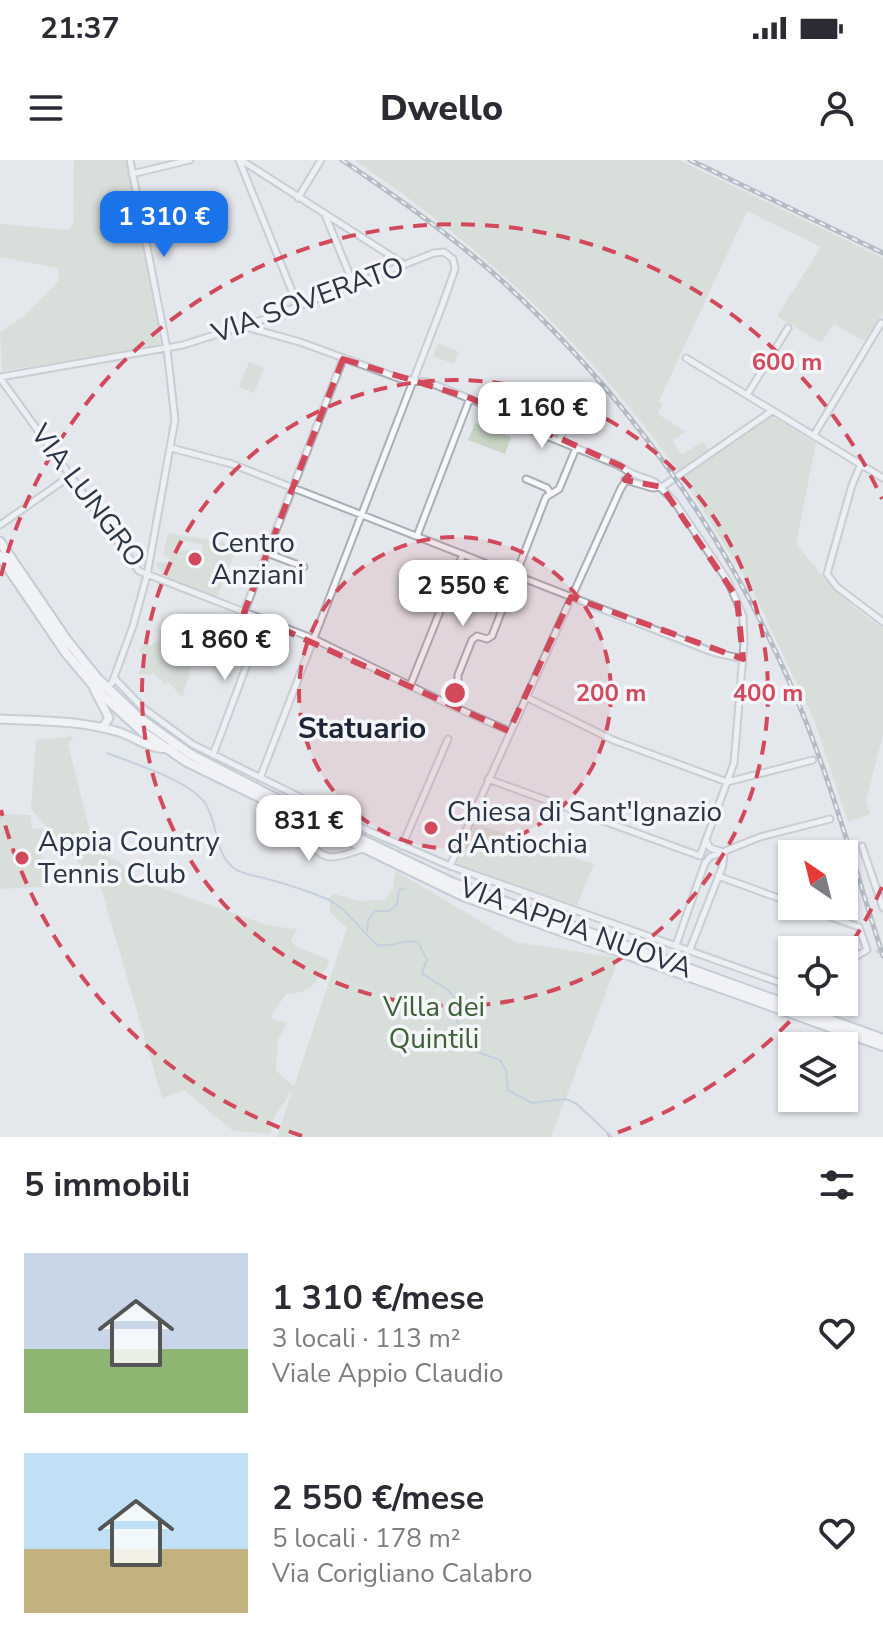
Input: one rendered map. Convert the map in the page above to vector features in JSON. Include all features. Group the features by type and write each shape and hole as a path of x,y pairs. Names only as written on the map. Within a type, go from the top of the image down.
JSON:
{"main road":[{"name":"VIA APPIA NUOVA","path":"0,542 66,639 106,687 192,764 315,825 453,883 778,997"},
{"name":"VIA APPIA NUOVA","path":"0,556 91,684 132,723 173,748 247,784 351,839 364,849 463,896 883,1046"},
{"path":"91,684 109,718 102,728"},
{"path":"0,719 102,728 131,736 154,748 173,748"},
{"name":"VIA APPIA NUOVA","path":"829,1016 883,1039"}],"street":[{"path":"91,684 106,687 114,678 133,626 147,575 175,416 167,349 130,160"},
{"path":"132,174 190,160"},
{"path":"240,160 403,264"},
{"path":"240,160 298,306"},
{"path":"298,198 321,160"},
{"path":"325,216 353,283"},
{"name":"VIA SOVERATO","path":"0,378 167,349 245,327 437,252 449,254 455,269 414,381"},
{"path":"814,435 883,324"},
{"path":"245,327 293,339 343,359 414,381 423,380 470,398 662,487 682,512 737,598 744,625 735,756 700,856"},
{"path":"747,395 788,328"},
{"path":"686,358 883,478"},
{"path":"244,612 343,359"},
{"name":"VIA LUNGRO","path":"0,378 135,568 147,575"},
{"path":"260,778 414,381"},
{"path":"417,536 470,398"},
{"path":"545,435 555,410"},
{"path":"625,480 653,488 662,487 772,411"},
{"path":"559,441 571,412"},
{"path":"171,448 224,461 712,652 743,659"},
{"path":"450,705 472,640 477,636 491,637 546,497 559,489 576,448"},
{"path":"861,464 827,574 845,594 883,622"},
{"path":"450,866 509,731 625,480 631,473"},
{"path":"0,525 70,476"},
{"path":"526,479 547,488 551,494"},
{"path":"267,553 304,567"},
{"path":"410,686 463,554"},
{"path":"147,575 314,639 509,731"},
{"path":"213,755 264,619"},
{"name":"VIA APPIA NUOVA","path":"114,678 159,721 213,755 357,826 450,866 778,982"},
{"path":"526,697 613,740 727,782 813,760"},
{"path":"402,846 448,739"},
{"path":"488,779 700,856 705,863"},
{"path":"676,945 705,863 710,857 760,837 830,819"},
{"path":"315,825 313,841 317,851 333,859 364,849"},
{"path":"344,854 357,826"},
{"path":"706,839 710,848 724,853"},
{"path":"862,846 883,908"},
{"path":"690,950 724,853"},
{"path":"718,876 778,898"},
{"path":"569,926 574,910"},
{"path":"839,920 859,927 866,946 865,953"},
{"path":"858,957 876,952"}],"highlighted area":[{"path":"343,359 470,398 621,466 631,473 625,480 662,487 737,598 743,659 571,597 509,731 244,612"}],"green space":[{"path":"74,160 131,160 164,346 2,371 0,332 24,316 59,280 58,268 0,257 0,224 69,230 73,224"},
{"path":"354,160 679,160 883,258 883,313 864,341 834,324 821,343 777,316 821,247 747,211 659,401 663,404 658,414 686,432 672,440 682,455 703,441 709,450 678,471 608,382 530,300 445,227"},
{"path":"438,343 459,352 454,364 433,356"},
{"path":"249,362 264,368 254,393 239,387"},
{"path":"769,417 816,443 796,544 836,590 883,628 883,735 866,801 870,814 848,822 815,722 752,589 681,475"},
{"path":"475,423 511,437 505,454 468,440"},
{"path":"168,533 238,545 216,599 161,574 156,562 169,563 170,557 163,555","holes":["179,540 203,545 198,568 188,566 191,551 177,549"]},
{"path":"165,622 196,633 187,655 195,658 182,697 153,672 149,675 138,674 147,657 139,651 144,644 152,646 154,641 158,642"},
{"name":"Villa dei Quintili","path":"74,736 68,744 95,851 120,862 136,879 267,925 298,927 291,940 296,947 328,959 329,963 317,981 301,992 286,994 271,1016 287,1023 278,1040 276,1071 294,1086 347,928 330,912 330,896 334,894 358,901 385,900 393,888 396,871 515,942 619,958 551,1137 277,1137 292,1090 272,1121 271,1134 233,1131 184,1090 162,1098 101,888 31,809 36,740"},
{"name":"Appia Country Tennis Club","path":"0,814 31,815 32,829 43,828 44,887 0,889"},
{"path":"472,822 594,864 576,907 453,862"}],"waterway":[{"path":"107,753 160,774 197,795 209,810 223,855 235,869 329,900 343,909 378,945 418,942 427,960 422,972 455,998 457,1021 466,1042 477,1052 500,1060 506,1070 508,1090 532,1103 566,1099 577,1104 612,1137"},
{"path":"367,931 368,920 375,911 390,911 397,904 399,890 404,889"}],"tunnel":[{"path":"876,952 883,949"}],"railway":[{"path":"342,160 456,242 538,316 624,410 699,513 762,624 803,714 883,956"},
{"path":"690,160 883,253"}],"place":[{"name":"Centro Anziani","path":"195,559"},
{"name":"Chiesa di Sant'Ignazio d'Antiochia","path":"431,828"},
{"name":"Appia Country Tennis Club","path":"22,858"}],"district":[{"name":"Statuario","path":"362,728"}]}
